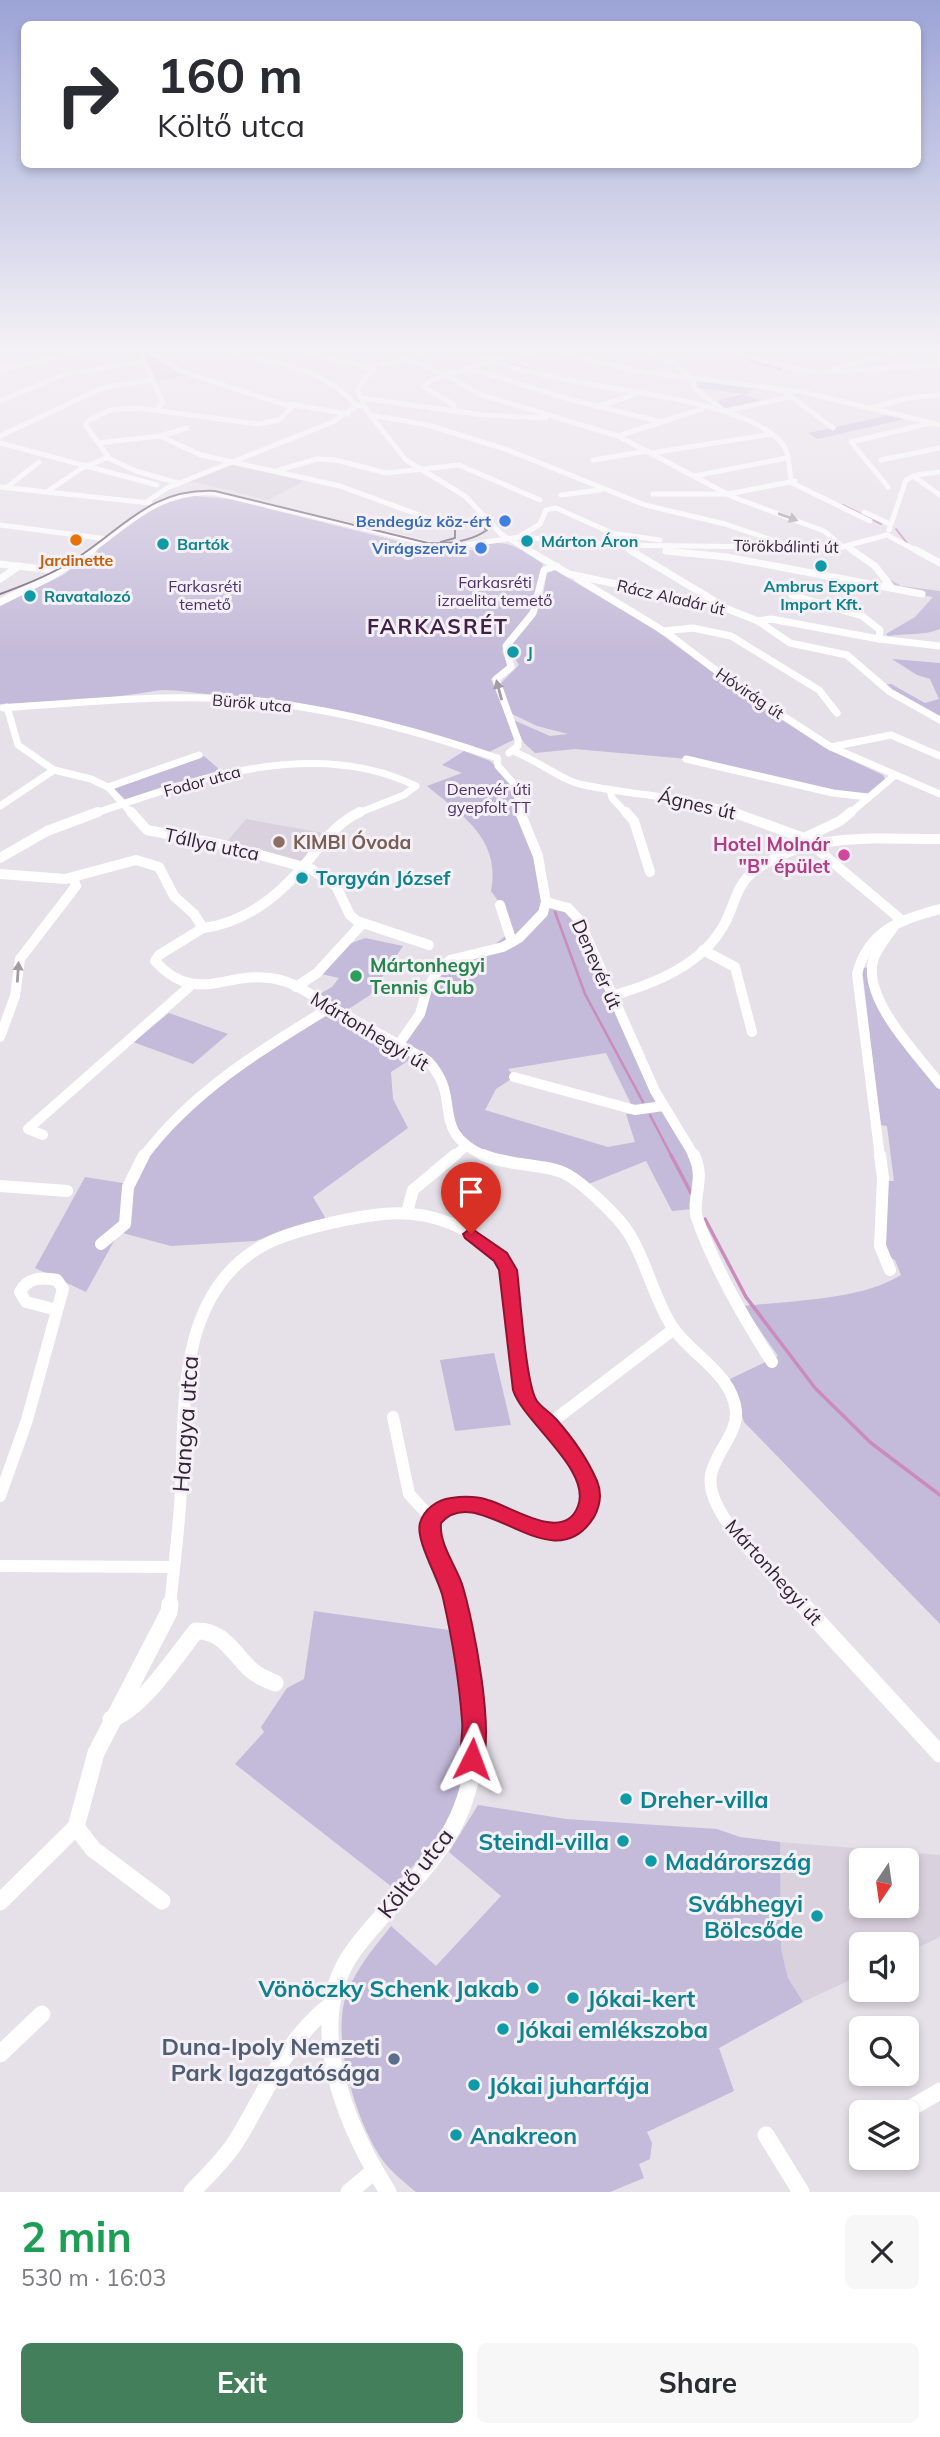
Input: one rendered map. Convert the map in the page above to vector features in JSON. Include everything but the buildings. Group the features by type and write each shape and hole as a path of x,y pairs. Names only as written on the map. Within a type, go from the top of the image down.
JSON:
{"street":[{"path":"38,453 167,488"},
{"path":"106,453 111,459 139,472 178,483"},
{"path":"196,453 348,488 452,527"},
{"path":"146,502 178,483 253,453"},
{"name":"Rácz Aladár út","path":"400,453 417,468 465,496 508,538 569,574 708,603 758,621 790,643 847,654 890,692 940,720"},
{"path":"516,453 656,509 733,526 788,547"},
{"path":"593,460 640,453"},
{"path":"652,453 728,494 824,531 880,570 892,588"},
{"path":"786,453 791,480"},
{"path":"858,453 888,488"},
{"path":"881,460 919,453"},
{"path":"694,475 787,458"},
{"path":"48,491 85,466 111,459"},
{"path":"274,472 323,459 381,472 446,464 465,466 540,500"},
{"path":"3,488 39,462"},
{"path":"940,472 913,476 903,486 887,535 940,563"},
{"path":"879,476 903,486"},
{"path":"913,476 940,495"},
{"path":"653,494 728,494 791,480 870,521"},
{"path":"3,488 156,505"},
{"path":"561,495 603,489"},
{"path":"0,602 60,571 156,505 189,492 215,493 434,545 434,540 299,508"},
{"path":"838,503 890,524"},
{"path":"519,537 540,524 545,512 550,508 560,509 625,540 624,548"},
{"path":"0,525 107,539"},
{"name":"Törökbálinti út","path":"616,535 643,536 672,544"},
{"name":"Törökbálinti út","path":"434,545 453,548 519,537 624,548 672,544 847,548 887,535"},
{"path":"624,548 727,557 922,594"},
{"path":"624,548 704,596 771,619 879,639 940,646"},
{"path":"0,564 60,571"},
{"path":"0,579 19,566"},
{"path":"399,1044 420,1014 427,989 439,969 450,960 512,942 541,917 546,902 538,856 518,813 519,795 510,777 498,766 496,758 512,751 517,746 519,737 506,713 496,680 511,667 506,646 533,613 544,570 557,566"},
{"name":"Hóvirág út","path":"569,574 663,631 734,684 831,747 940,794"},
{"path":"792,595 866,618 880,630 879,639"},
{"path":"758,621 771,619"},
{"path":"663,631 693,628 736,639 819,690 837,713"},
{"name":"Bürök utca","path":"4,707 156,698 260,701 426,733 496,758"},
{"name":"Tállya utca","path":"4,707 18,745 54,770 91,779 108,787 132,817 153,832 224,845 304,866 329,879 350,915 362,924"},
{"path":"831,747 891,735 940,756"},
{"name":"Ágnes út","path":"512,751 533,758 582,785 704,802 804,838 899,918"},
{"name":"Fodor utca","path":"108,787 200,755"},
{"path":"686,759 718,768 775,777 839,795 868,797"},
{"name":"Fodor utca","path":"0,858 30,838 124,804 214,776 257,768 306,766 359,770 416,786 409,792 347,819 325,838 304,866"},
{"path":"0,806 54,770"},
{"path":"804,838 840,821 894,776"},
{"path":"610,790 612,798 634,821 650,872"},
{"path":"611,996 640,988 675,971 703,950 721,932 737,895 752,872 778,857 814,846 940,839"},
{"path":"0,874 57,880 73,878 120,862 152,864 162,869 173,894 200,919 203,928"},
{"path":"28,1129 189,987 160,968 155,958 162,950 193,937 203,928 227,925 248,913 281,889 304,866"},
{"path":"0,1037 15,996 20,959 76,886 73,878"},
{"name":"Denevér út","path":"546,902 573,912 663,1106 683,1133 698,1163 701,1176 696,1215 738,1309 772,1362"},
{"path":"500,905 512,942"},
{"path":"890,1270 880,1245 883,1178 857,974 863,950 899,918 940,909"},
{"path":"899,918 877,952 871,968 876,989 902,1032 940,1084"},
{"path":"296,987 317,973 362,924 429,945"},
{"path":"703,950 735,967 752,1032"},
{"name":"Mártonhegyi út","path":"189,987 264,977 279,979 399,1044 428,1061 440,1074 448,1098 448,1123 465,1147 485,1158 558,1171 576,1181 628,1233 655,1296 674,1329 703,1356 733,1395 734,1425 716,1457 710,1478 714,1498 723,1518 940,1755"},
{"path":"101,1244 125,1224 129,1210 126,1195 129,1184 166,1124 209,1088 331,1007"},
{"path":"514,1077 635,1110 663,1106"},
{"path":"14,1127 43,1135"},
{"path":"393,1417 409,1494 432,1519 449,1506 472,1504 486,1507 538,1530 562,1532 573,1527 589,1508 588,1483 549,1424 527,1403 522,1390 512,1289 508,1270 501,1257 483,1241 454,1226 407,1212 413,1190 465,1147"},
{"path":"0,1186 67,1191"},
{"name":"Hangya utca","path":"76,1827 96,1753 111,1719 169,1612 179,1523 187,1360 193,1334 214,1291 237,1266 267,1244 331,1225 407,1212"},
{"path":"0,1496 57,1310"},
{"path":"549,1424 674,1329"},
{"name":"Költő utca","path":"388,2192 373,2172 334,2060 331,2048 331,2005 342,1970 353,1951 442,1843 458,1817 467,1792 472,1759 472,1698 454,1598 429,1533 432,1519"},
{"path":"0,1566 174,1567"},
{"path":"111,1719 123,1715 135,1704 178,1656 196,1630 211,1630 250,1669 275,1683"},
{"path":"0,1902 76,1827 93,1849 162,1901"},
{"path":"192,2192 238,2140 261,2096 315,2015 331,2005"},
{"path":"0,2054 42,2014"},
{"path":"919,2103 940,2091"},
{"path":"766,2135 801,2192"},
{"path":"349,2192 373,2172"}],"shaded area":[{"path":"230,465 306,480 268,500 190,481"},
{"path":"246,819 329,834 304,866 224,845"},
{"path":"780,1842 854,1848 849,1848 849,1918 919,1918 919,1853 940,1855 940,1937 919,1947 919,1932 849,1932 849,1981 803,2002 788,1978 781,1949"}],"green space":[{"name":"Farkasréti temető","path":"183,495 230,499 449,554 503,543 543,564 536,603 502,651 508,666 491,679 515,739 489,752 420,731 315,707 173,690 0,704 0,606 63,575 144,513"},
{"path":"553,569 654,629 735,689 825,748 883,775 886,781 867,797 688,759 575,749 535,753 524,743 511,719 550,736 568,734 537,726 508,712 499,685 519,665 509,648 534,618 542,602 547,571"},
{"path":"889,579 901,586 940,591 940,629 921,634 888,636 886,634 915,617 933,597 894,590"},
{"path":"892,659 940,663 940,720 881,685 891,684 925,703 939,699 930,679 917,675"},
{"name":"Denevér úti gyepfolt TT","path":"464,751 490,761 516,786 518,813 535,846 546,902 573,912 656,1103 632,1106 606,1053 508,1069 514,1077 496,1089 485,1110 608,1147 635,1142 626,1114 662,1110 684,1147 695,1174 692,1209 672,1211 646,1161 586,1185 564,1169 499,1162 455,1136 440,1074 417,1055 391,1072 393,1099 408,1128 313,1197 326,1219 255,1241 171,1246 119,1232 86,1292 35,1268 85,1177 129,1184 150,1145 201,1094 331,1007 399,1044 439,969 483,954 509,933 501,905 491,891 493,873 485,843 466,819 427,786 462,773 442,765"},
{"path":"204,756 220,770 132,799 126,800 114,789"},
{"name":"Mártonhegyi Tennis Club","path":"365,938 403,946 370,995 344,1012 316,996 332,987 339,978 317,973 344,946"},
{"path":"862,967 867,968 869,981 940,1089 940,1624 744,1422 730,1379 778,1356 743,1306 846,1294 866,1290 901,1275 895,1260 887,1254 886,1249 886,1181 894,1181 887,1126 880,1125"},
{"path":"169,1013 228,1034 193,1064 133,1042"},
{"path":"494,1353 511,1425 455,1431 440,1360"},
{"path":"314,1611 456,1631 466,1725 466,1749 458,1795 439,1836 392,1887 235,1764 264,1732 261,1727 287,1688 304,1679"},
{"name":"Jókai-kert","path":"478,1805 566,1819 717,1829 740,1837 780,1842 781,1949 788,1978 803,2002 719,2048 734,2091 647,2132 652,2143 650,2159 639,2164 644,2178 610,2192 416,2192 381,2158 355,2101 344,2055 343,2011 347,1993 366,1958 391,1926 436,1966 501,1896 449,1852"}],"waterway":[{"path":"843,505 881,524"},
{"path":"896,529 907,543"},
{"path":"555,912 585,994 643,1102"},
{"path":"650,1115 672,1157"},
{"path":"671,1155 691,1193"},
{"path":"705,1219 746,1297 815,1388 871,1443 940,1495"}],"tram line":[{"path":"0,594 65,565 155,503 192,492 215,491 428,543 459,541 487,530 475,525 463,526 455,529 455,538 441,542"}],"place":[{"name":"Bendegúz köz-ért","path":"505,521"},
{"name":"Jardinette","path":"76,540"},
{"name":"Márton Áron","path":"527,541"},
{"name":"Bartók","path":"163,544"},
{"name":"Virágszerviz","path":"481,548"},
{"name":"Ambrus Export Import Kft.","path":"821,566"},
{"name":"Ravatalozó","path":"30,596"},
{"name":"J","path":"513,652"},
{"name":"KIMBI Óvoda","path":"279,842"},
{"name":"Hotel Molnár \"B\" épület","path":"844,855"},
{"name":"Torgyán József","path":"302,878"},
{"name":"Mártonhegyi Tennis Club","path":"356,976"},
{"name":"Dreher-villa","path":"626,1799"},
{"name":"Steindl-villa","path":"623,1841"},
{"name":"Madárország","path":"651,1861"},
{"name":"Svábhegyi Bölcsőde","path":"817,1916"},
{"name":"Vönöczky Schenk Jakab","path":"533,1988"},
{"name":"Jókai-kert","path":"573,1998"},
{"name":"Jókai emlékszoba","path":"503,2029"},
{"name":"Duna-Ipoly Nemzeti Park Igazgatósága","path":"394,2059"},
{"name":"Jókai juharfája","path":"474,2085"},
{"name":"Anakreon","path":"456,2135"}],"district":[{"name":"FARKASRÉT","path":"438,626"}],"route":[{"path":"471,1234 501,1257 508,1270 522,1390 527,1403 549,1424 577,1464 588,1483 590,1496 589,1508 582,1519 562,1532 538,1530 507,1515 472,1504 449,1506 434,1515 430,1523 429,1533 451,1585 464,1642 474,1723 472,1759"}],"park label":[{"name":"Farkasréti izraelita temető","path":"495,591"}]}
